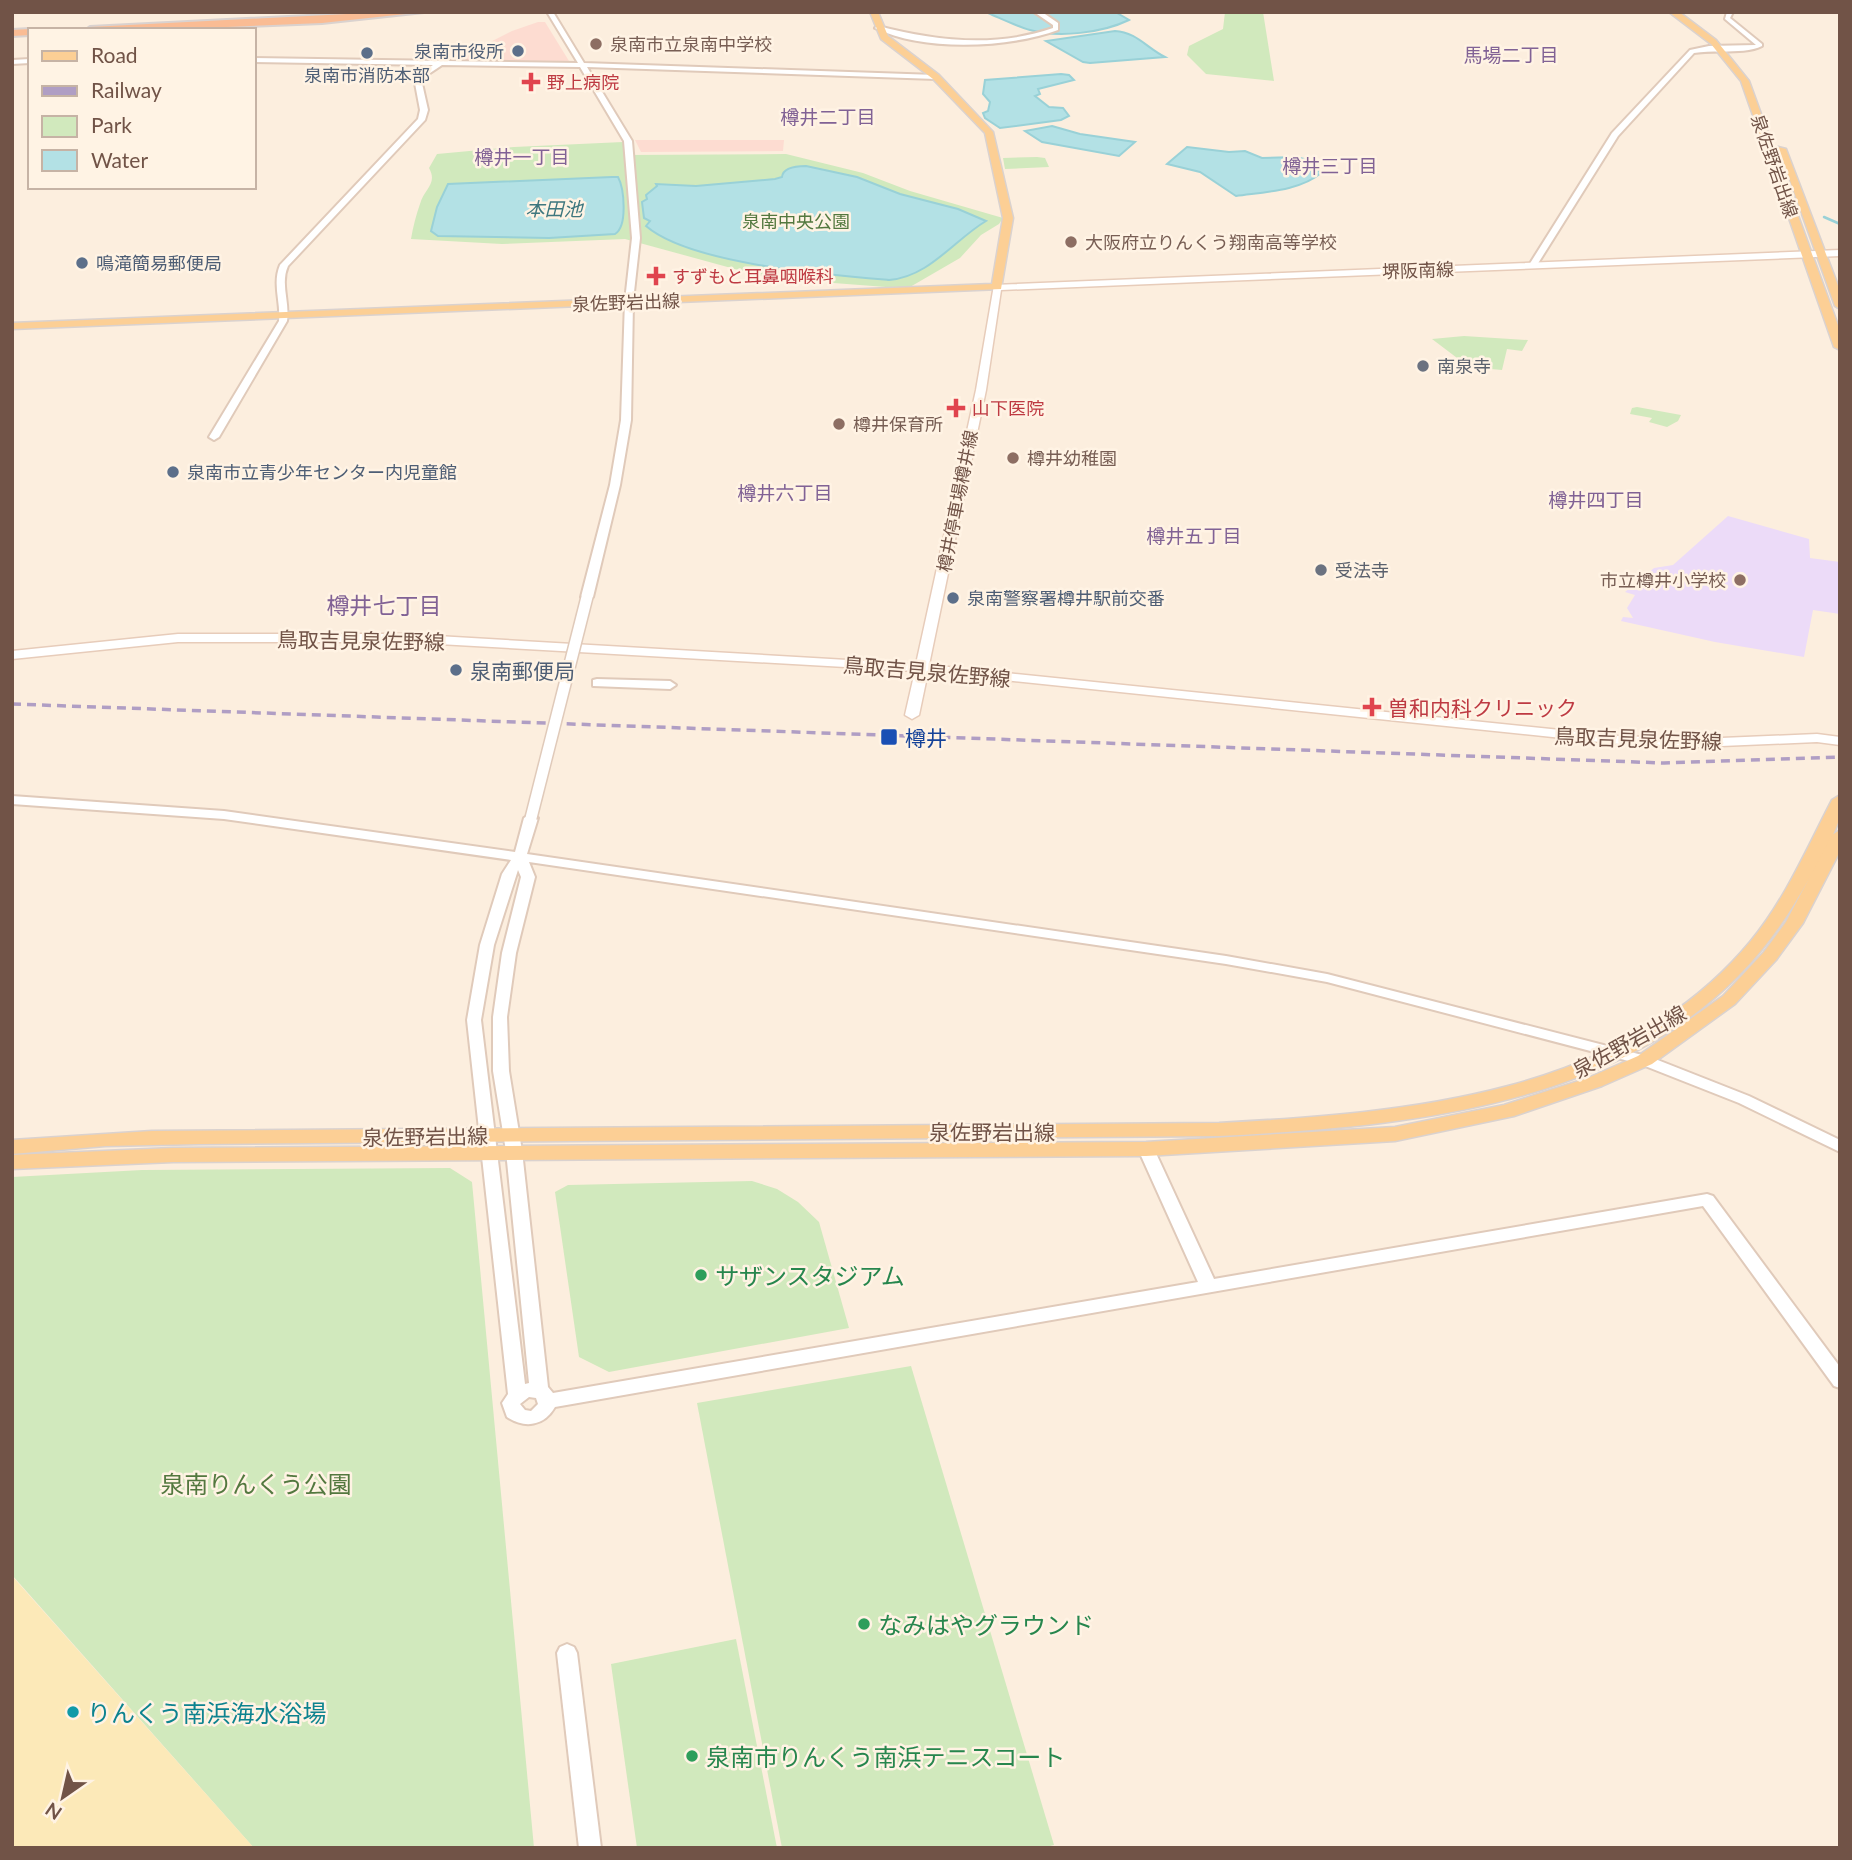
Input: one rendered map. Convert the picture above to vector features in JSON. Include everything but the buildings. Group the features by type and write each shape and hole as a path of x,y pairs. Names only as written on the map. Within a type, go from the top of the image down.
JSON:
{"highway":[{"path":"136,28 322,20 420,12"},
{"path":"196,28 327,22 434,13"}],"main road":[{"path":"874,12 878,28 884,37 936,77 989,132 1008,218 997,287"},
{"name":"泉佐野岩出線","path":"1672,12 1722,48 1745,81 1840,347"},
{"name":"泉佐野岩出線","path":"1690,12 1733,48 1754,80 1840,306"},
{"name":"堺阪南線","path":"997,287 1840,253"},
{"name":"泉佐野岩出線","path":"12,326 997,287"},
{"name":"樽井停車場樽井線","path":"912,715 981,390 997,287"},
{"name":"鳥取吉見泉佐野線","path":"12,655 178,638 403,638 924,668 1554,736 1698,743 1834,736"},
{"name":"泉佐野岩出線","path":"512,1143 1146,1149 1395,1134 1507,1111 1595,1082 1645,1060 1729,1000 1770,956 1794,923 1840,800"},
{"name":"泉佐野岩出線","path":"12,1163 512,1143 1312,1125 1418,1111 1504,1094 1577,1072 1677,1018 1755,949 1789,898 1840,835"},
{"name":"泉佐野岩出線","path":"12,1147 45,1143 179,1139 489,1145"}],"street":[{"path":"520,857 528,877 509,953 500,1017 501,1071 543,1396 540,1414 522,1417 513,1412 511,1407 517,1395 474,1020 487,945 509,874 520,857 531,818 615,485 626,420 629,301 636,238 628,141 550,12"},
{"path":"878,28 954,42 1011,38 1056,29 1056,24 1037,12"},
{"path":"1533,265 1615,135 1692,51 1699,48 1754,48 1760,45 1727,18 1730,12"},
{"path":"256,60 581,65 936,77"},
{"path":"214,436 284,315 278,282 284,265 421,120 424,110 417,78 441,63"},
{"path":"597,683 670,685"},
{"path":"12,800 224,815 1226,960 1327,978 1645,1060 1695,1077 1770,1110 1840,1147"},
{"path":"1146,1149 1208,1286"},
{"path":"517,1395 528,1390 543,1396 1707,1200 1840,1381"},
{"path":"567,1653 590,1848"}],"shaded area":[{"name":"泉南市役所","path":"545,22 569,61 453,61 512,31"},
{"path":"635,140 784,140 783,151 641,152"},
{"name":"市立樽井小学校","path":"1728,516 1809,539 1810,558 1840,562 1840,614 1813,610 1804,657 1715,642 1621,621 1623,617 1633,618 1627,608 1635,595 1625,592 1654,568 1673,565"}],"green space":[{"path":"1225,12 1263,12 1274,81 1206,74 1187,55 1189,46 1223,29"},
{"name":"泉南中央公園","path":"623,142 626,155 786,154 863,173 910,191 1003,218 999,224 981,235 960,258 910,287 899,288 768,278 625,239 502,244 411,239 420,204 431,182 429,168 437,154"},
{"path":"1003,158 1045,158 1049,167 1005,169"},
{"path":"1464,336 1528,340 1522,351 1507,349 1502,370 1469,367 1432,339"},
{"path":"1632,408 1681,415 1678,421 1667,427 1649,422 1652,418 1630,414"},
{"name":"泉南りんくう公園","path":"450,1168 472,1182 534,1848 254,1848 12,1575 12,1177 142,1170"},
{"name":"サザンスタジアム","path":"752,1181 777,1189 798,1202 819,1222 849,1328 609,1372 579,1357 555,1192 568,1185"},
{"name":"なみはやグラウンド","path":"911,1366 1054,1845 1042,1848 782,1848 697,1403"},
{"name":"泉南市りんくう南浜テニスコート","path":"736,1639 777,1848 637,1848 611,1664"}],"sand":[{"name":"りんくう南浜海水浴場","path":"12,1576 254,1848 12,1848"}],"water":[{"path":"988,13 1117,13 1129,20 1093,31 1054,34 1025,28"},
{"path":"1115,31 1135,37 1165,57 1090,63 1083,62 1046,41"},
{"path":"1069,75 1074,80 1038,89 1040,94 1035,96 1049,107 1063,108 1069,116 1061,120 1000,128 985,118 983,113 988,111 990,102 983,94 985,80"},
{"path":"1052,126 1080,134 1135,142 1119,156 1042,142 1025,131"},
{"path":"1187,147 1245,151 1262,158 1296,157 1308,160 1321,173 1292,187 1236,196 1200,172 1167,164"},
{"path":"806,166 857,177 900,194 958,209 986,221 929,265 917,272 889,280 797,271 726,258 694,250 667,239 646,226 650,221 644,218 642,202 647,199 646,195 656,184 696,186 775,179 782,177 788,169"},
{"name":"本田池","path":"618,177 624,207 622,223 615,234 549,238 438,236 431,231 437,207 448,184"}],"waterway":[{"path":"1824,217 1840,224"}],"railway":[{"path":"12,704 1664,763 1840,757"}],"place":[{"name":"泉南市立泉南中学校","path":"596,44"},
{"name":"泉南市役所","path":"518,51"},
{"name":"泉南市消防本部","path":"367,53"},
{"name":"野上病院","path":"531,82"},
{"name":"大阪府立りんくう翔南高等学校","path":"1071,242"},
{"name":"鳴滝簡易郵便局","path":"82,263"},
{"name":"すずもと耳鼻咽喉科","path":"656,276"},
{"name":"南泉寺","path":"1423,366"},
{"name":"山下医院","path":"956,408"},
{"name":"樽井保育所","path":"839,424"},
{"name":"樽井幼稚園","path":"1013,458"},
{"name":"泉南市立青少年センター内児童館","path":"173,472"},
{"name":"受法寺","path":"1321,570"},
{"name":"市立樽井小学校","path":"1740,580"},
{"name":"泉南警察署樽井駅前交番","path":"953,598"},
{"name":"泉南郵便局","path":"456,670"},
{"name":"曽和内科クリニック","path":"1372,707"},
{"name":"樽井","path":"889,737"},
{"name":"サザンスタジアム","path":"701,1275"},
{"name":"なみはやグラウンド","path":"864,1624"},
{"name":"りんくう南浜海水浴場","path":"73,1712"},
{"name":"泉南市りんくう南浜テニスコート","path":"692,1756"}],"district":[{"name":"馬場二丁目","path":"1511,54"},
{"name":"樽井二丁目","path":"828,116"},
{"name":"樽井一丁目","path":"522,156"},
{"name":"樽井三丁目","path":"1330,165"},
{"name":"樽井六丁目","path":"785,492"},
{"name":"樽井四丁目","path":"1596,499"},
{"name":"樽井五丁目","path":"1194,535"},
{"name":"樽井七丁目","path":"384,605"}]}
